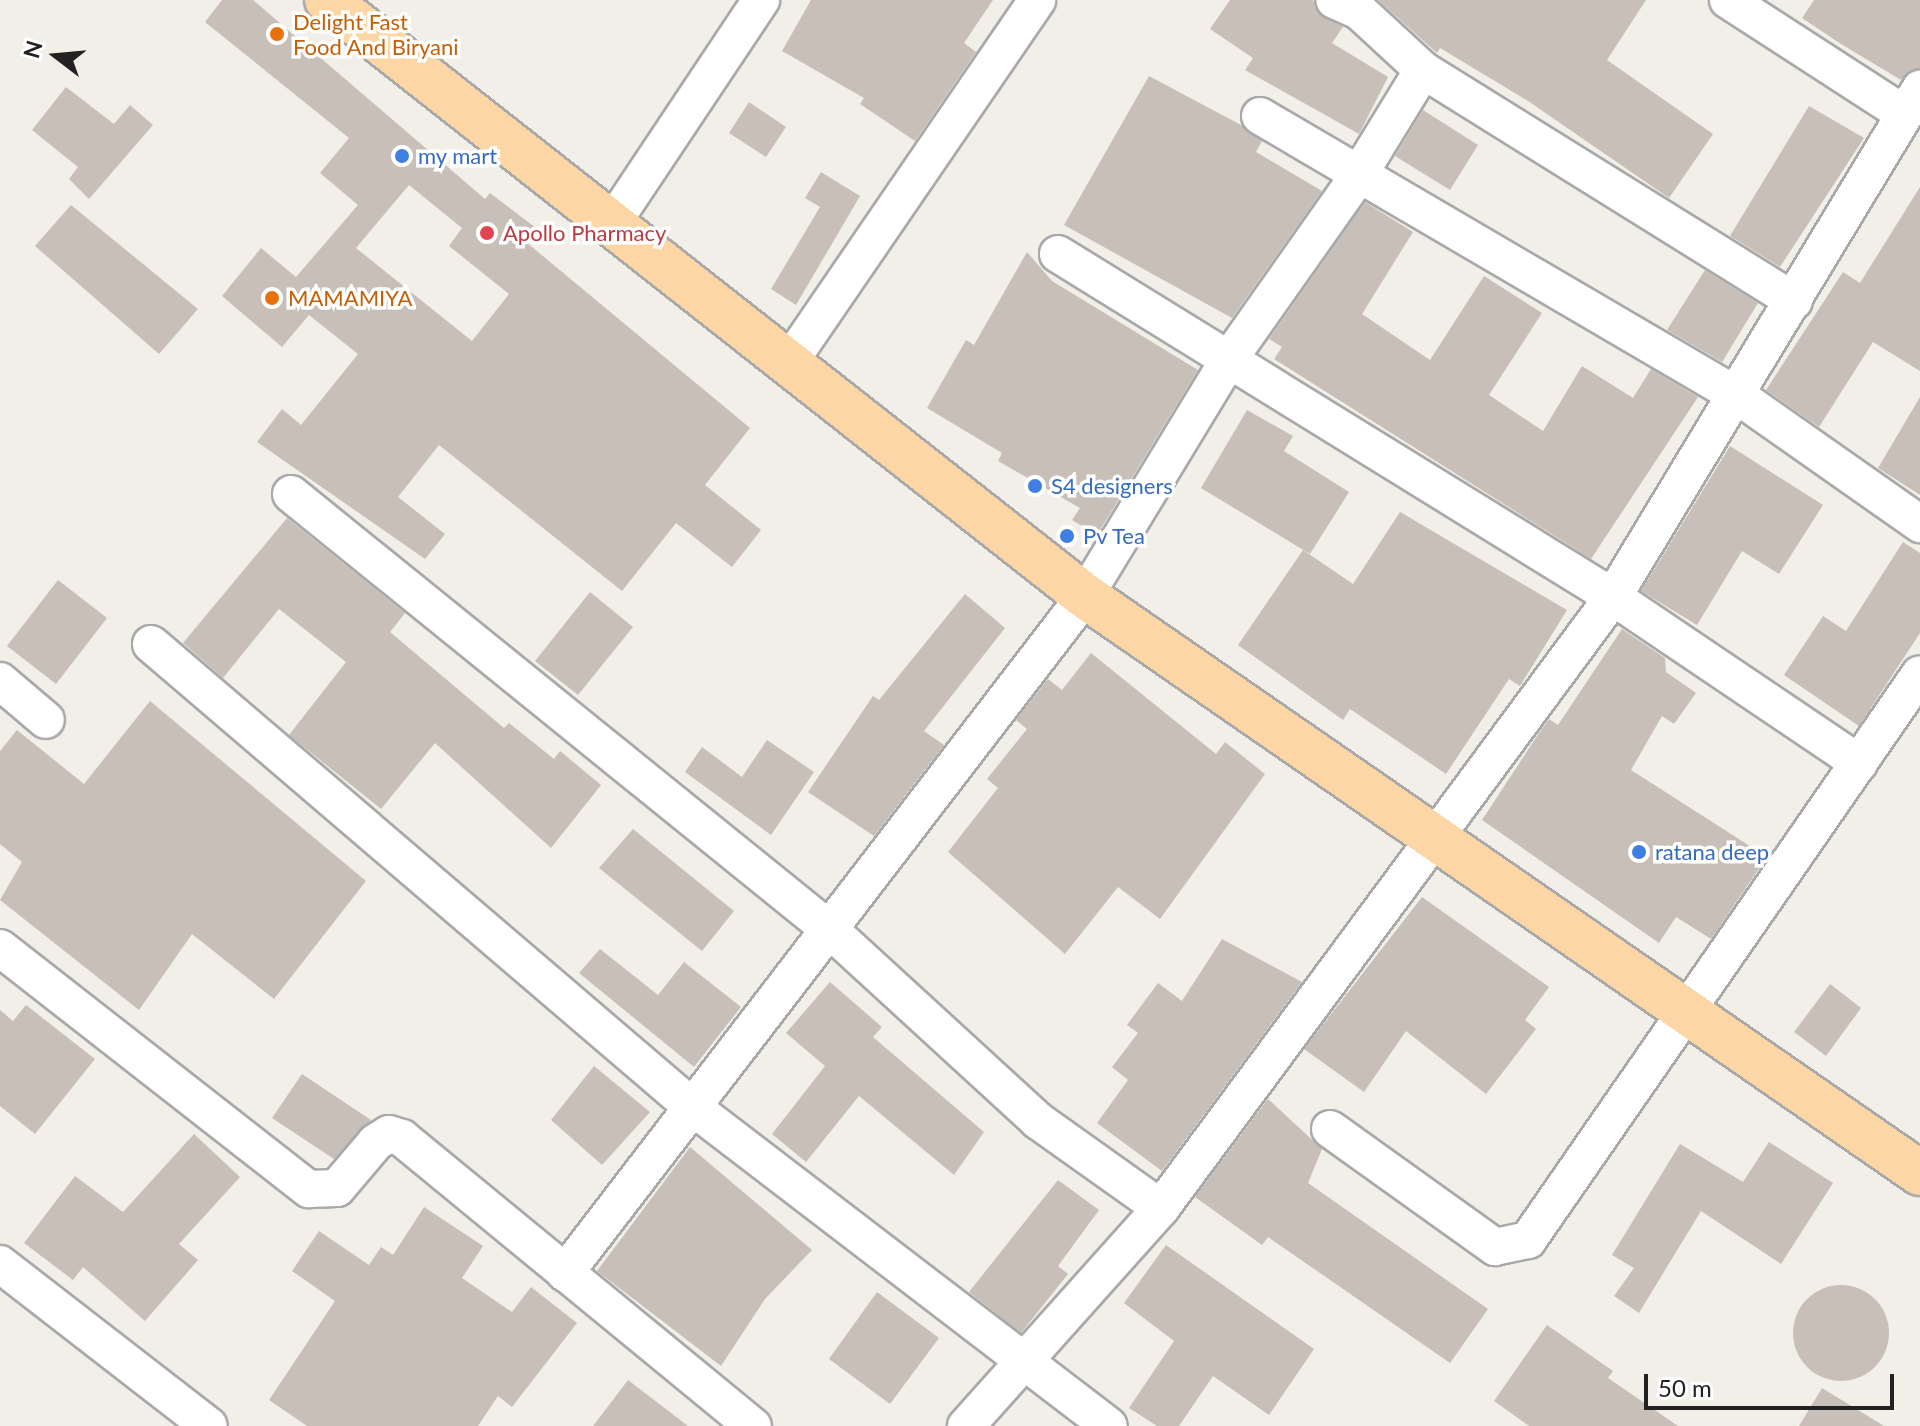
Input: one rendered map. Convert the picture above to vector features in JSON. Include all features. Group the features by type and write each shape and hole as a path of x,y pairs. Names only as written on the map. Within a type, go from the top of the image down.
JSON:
{"main road":[{"path":"327,0 1085,596 1920,1173"}],"street":[{"path":"613,222 761,0"},
{"path":"788,364 1037,0"},
{"path":"966,1426 1023,1355 1161,1208 1432,834 1613,597 1738,396 1912,101 1728,0"},
{"path":"1355,4 1423,70 1794,301"},
{"path":"565,1273 1085,596 1227,362 1358,176 1423,70"},
{"path":"1260,116 1738,396 1920,524"},
{"path":"1058,254 1227,362 1613,597 1859,763"},
{"path":"291,494 830,930 1037,1120 1161,1208"},
{"path":"151,644 691,1106 1023,1355 1109,1426"},
{"path":"1330,1129 1495,1247 1512,1248 1528,1240 1689,1012 1920,674"},
{"path":"0,681 46,720"},
{"path":"0,948 309,1189 337,1188 376,1142 396,1135 753,1426"},
{"path":"0,1264 209,1426"}],"building":[{"path":"222,0 253,0 485,199 490,193 536,228 526,242 750,428 705,485 761,530 732,567 676,523 622,591 439,445 398,497 445,534 425,559 257,442 282,409 301,425 358,354 309,315 282,347 222,296 261,248 296,277 358,205 320,173 349,138 205,22","holes":["409,185 462,228 449,246 509,294 472,341 356,248"]},
{"path":"811,0 993,0 964,43 976,52 915,141 860,104 864,98 782,51"},
{"path":"1230,0 1313,0 1318,13 1343,27 1332,43 1388,77 1359,134 1245,70 1253,58 1210,29"},
{"path":"1378,0 1646,0 1607,60 1713,134 1669,198 1528,101 1440,48 1437,53"},
{"path":"1814,0 1920,0 1920,68 1901,80 1841,44 1802,18"},
{"path":"1149,76 1241,125 1262,141 1256,152 1322,191 1232,318 1064,225"},
{"path":"66,87 114,124 130,105 153,125 89,199 69,179 78,167 32,130"},
{"path":"749,102 786,127 766,157 729,133"},
{"path":"1809,106 1864,138 1780,267 1730,236"},
{"path":"1423,110 1478,145 1450,190 1395,156"},
{"path":"821,172 860,196 796,305 771,289 820,207 805,198"},
{"path":"1920,187 1920,371 1873,342 1819,427 1766,390 1843,272 1860,283"},
{"path":"1365,202 1413,232 1362,314 1430,360 1484,276 1542,313 1489,395 1543,431 1582,366 1633,398 1651,369 1698,397 1591,559 1274,359 1282,347 1269,339"},
{"path":"71,205 198,309 159,354 35,246"},
{"path":"1027,252 1052,281 1198,370 1097,535 1072,520 1080,508 998,461 1002,453 927,408 966,340 974,345"},
{"path":"1705,270 1758,303 1722,362 1667,330"},
{"path":"1920,397 1920,495 1878,468"},
{"path":"1247,410 1293,436 1284,451 1349,492 1310,554 1201,488"},
{"path":"1730,446 1823,505 1779,574 1742,551 1697,625 1641,591"},
{"path":"1400,512 1567,610 1520,686 1509,679 1446,774 1350,709 1343,720 1238,645 1303,550 1353,584"},
{"path":"287,518 405,613 390,632 504,728 509,723 554,759 560,751 601,785 551,848 435,743 381,809 289,735 346,662 279,609 223,678 183,643"},
{"path":"1903,542 1920,553 1920,633 1859,726 1784,675 1823,616 1846,631"},
{"path":"58,580 107,618 56,684 7,646"},
{"path":"590,592 633,627 578,695 535,661"},
{"path":"965,594 1005,628 924,731 944,745 874,836 808,792 873,696 879,700"},
{"path":"1622,629 1665,658 1666,672 1696,693 1674,724 1662,716 1631,770 1767,857 1711,939 1676,917 1659,943 1482,820 1549,719 1558,725"},
{"path":"1091,653 1216,754 1225,742 1265,774 1160,919 1118,887 1065,954 948,852 998,788 987,779 1027,729 1016,720 1048,679 1062,690"},
{"path":"150,701 366,881 274,999 192,934 139,1010 0,900 22,862 0,844 0,751 17,730 84,784"},
{"path":"767,740 814,772 771,835 685,772 702,747 742,777"},
{"path":"633,829 734,911 702,951 599,868"},
{"path":"1422,897 1549,987 1525,1020 1536,1029 1486,1094 1406,1031 1364,1092 1304,1049"},
{"path":"1222,939 1302,982 1162,1171 1097,1123 1128,1080 1112,1067 1138,1033 1127,1025 1158,983 1182,1001"},
{"path":"600,949 658,995 684,962 741,1007 694,1067 579,973"},
{"path":"830,982 882,1027 873,1037 984,1132 954,1175 859,1096 806,1162 772,1134 825,1066 786,1033"},
{"path":"1830,984 1861,1008 1826,1056 1794,1032"},
{"path":"26,1005 95,1059 35,1134 0,1106 0,1010 13,1021"},
{"path":"594,1066 650,1112 602,1165 551,1120"},
{"path":"302,1074 371,1120 334,1159 272,1118"},
{"path":"1268,1099 1322,1149 1308,1183 1488,1309 1450,1363 1268,1237 1262,1245 1195,1197"},
{"path":"194,1134 240,1177 179,1244 198,1260 145,1321 83,1267 73,1280 24,1243 75,1176 123,1212"},
{"path":"1769,1142 1833,1183 1781,1264 1701,1211 1639,1313 1614,1296 1634,1268 1612,1255 1680,1144 1743,1182"},
{"path":"690,1147 812,1250 765,1299 721,1366 597,1271"},
{"path":"1058,1180 1099,1210 1058,1266 1068,1274 1021,1333 969,1292"},
{"path":"424,1207 483,1246 462,1278 512,1312 531,1287 577,1323 512,1407 498,1396 478,1426 307,1426 269,1400 335,1301 292,1271 319,1231 369,1265 381,1247 393,1255"},
{"path":"1166,1245 1314,1349 1269,1415 1213,1376 1179,1426 1157,1426 1129,1408 1174,1341 1124,1303"},
{"path":"1841,1285 1859,1289 1875,1299 1885,1315 1889,1333 1885,1351 1875,1367 1859,1377 1841,1381 1823,1377 1807,1367 1797,1351 1793,1333 1797,1315 1807,1299 1823,1289"},
{"path":"877,1292 939,1338 890,1404 829,1359"},
{"path":"1547,1325 1613,1371 1608,1378 1678,1426 1529,1426 1494,1401"},
{"path":"628,1380 688,1426 593,1426"},
{"path":"1822,1388 1884,1426 1799,1426"}],"place":[{"name":"Delight Fast Food And Biryani","path":"277,34"},
{"name":"my mart","path":"402,156"},
{"name":"Apollo Pharmacy","path":"487,233"},
{"name":"MAMAMIYA","path":"272,298"},
{"name":"S4 designers","path":"1035,486"},
{"name":"Pv Tea","path":"1067,536"},
{"name":"ratana deep","path":"1639,852"}]}
